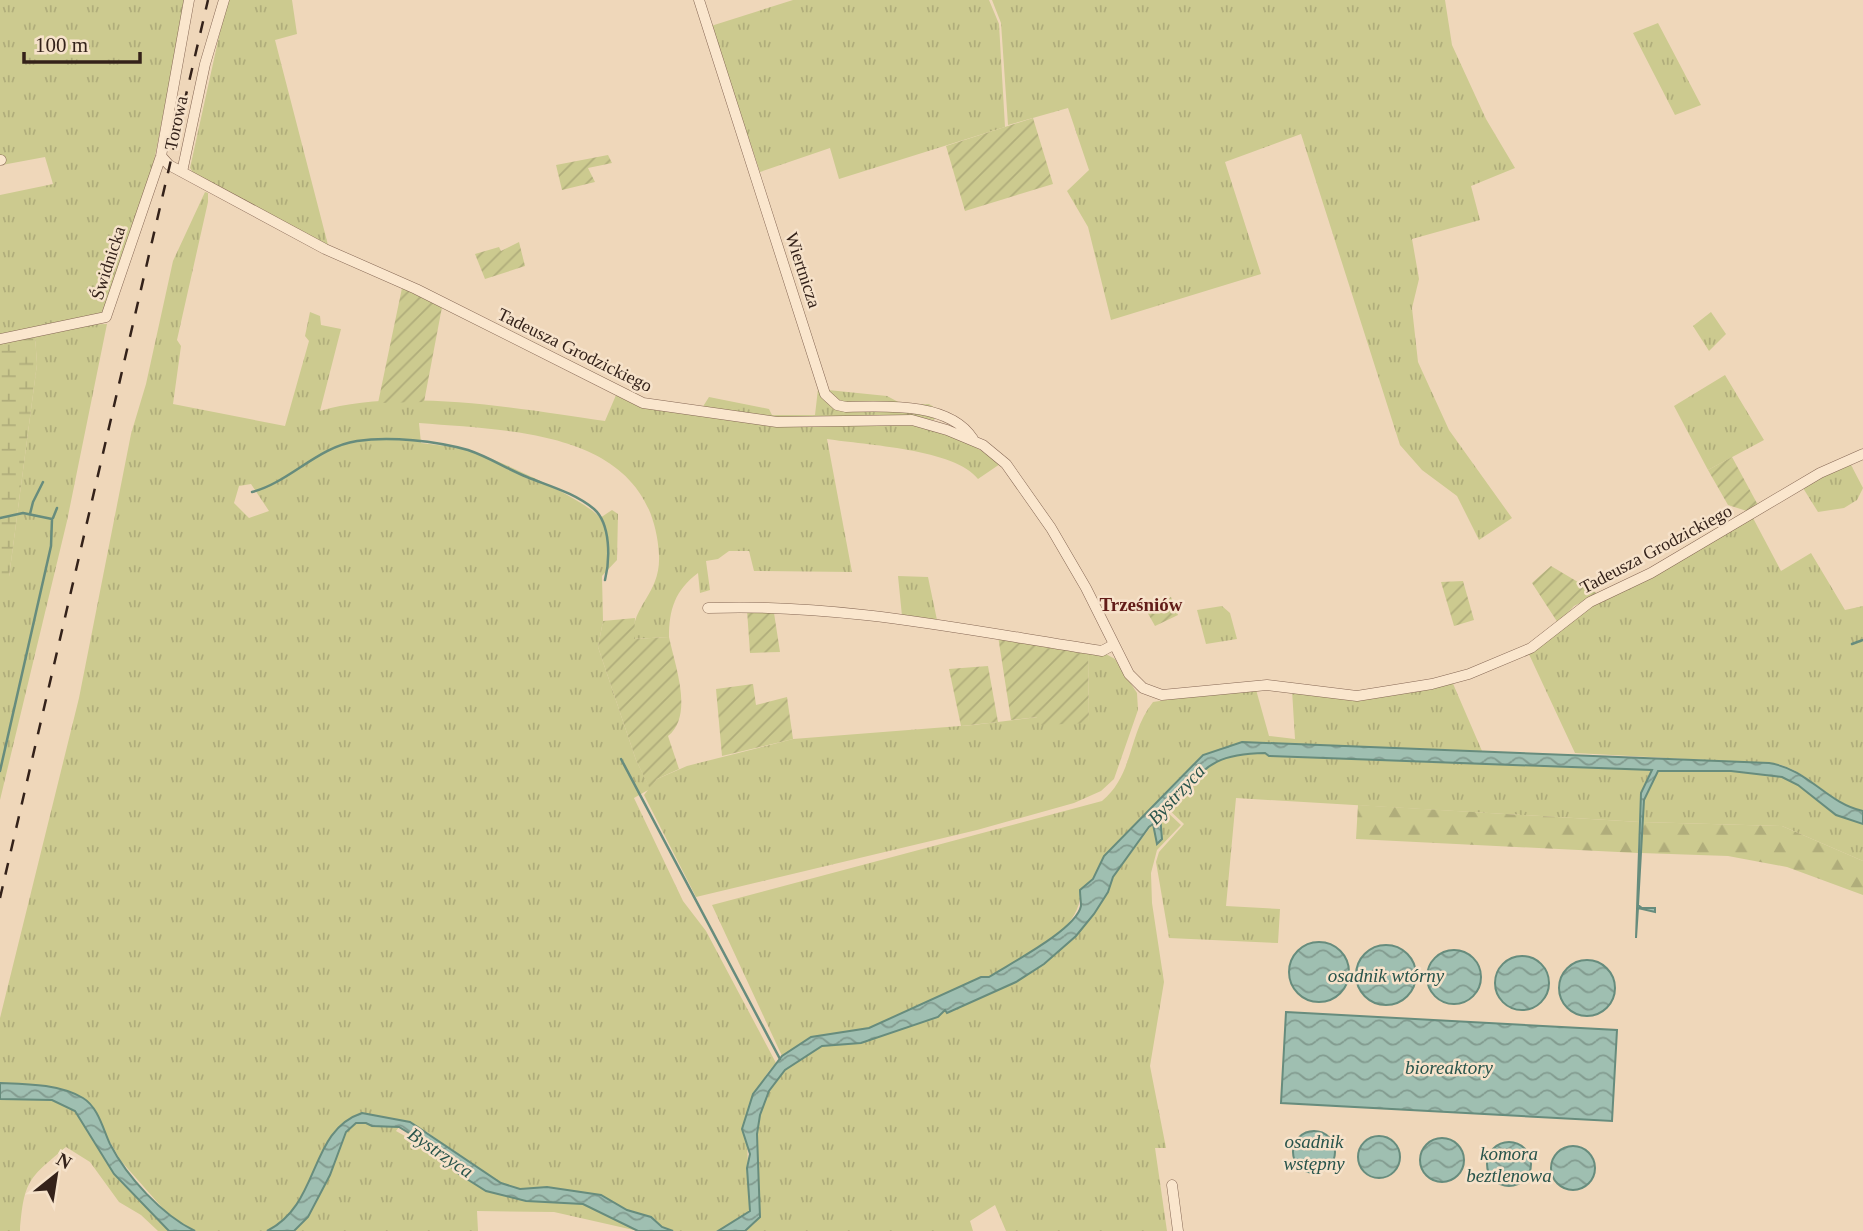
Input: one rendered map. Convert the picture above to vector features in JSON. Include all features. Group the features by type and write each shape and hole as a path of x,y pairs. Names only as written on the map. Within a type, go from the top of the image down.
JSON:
{"street":[{"name":"Torowa","path":"160,156 189,0"},
{"name":"Torowa","path":"182,172 205,64 224,0"},
{"name":"Wiertnicza","path":"699,0 825,394 837,405 846,407 920,411 948,416 973,437 973,441"},
{"name":"Tadeusza Grodzickiego","path":"160,156 182,172 325,249 416,289 643,403 777,422 912,420 973,441 1003,461 1045,519 1087,588 1114,645 1137,683 1162,695 1267,685 1357,696 1441,682 1527,650 1590,601 1651,573 1820,473 1863,454"},
{"name":"Świdnicka","path":"0,340 106,317 160,156"},
{"path":"708,608 751,606 856,612 1102,651 1114,645"},
{"path":"1172,1185 1178,1231"}],"green space":[{"path":"0,0 186,0 154,161 106,310 101,315 0,338 0,195 53,184 45,157 2,165"},
{"path":"227,0 292,0 297,34 275,40 328,245 194,174 190,168"},
{"path":"793,0 989,0 999,24 1005,127 839,179 830,148 760,172 711,26"},
{"path":"992,0 1445,0 1452,45 1486,119 1515,168 1471,186 1480,220 1412,239 1419,279 1412,308 1418,362 1449,430 1512,518 1479,540 1457,496 1422,470 1400,445 1301,134 1225,162 1261,274 1111,320 1088,227 1067,191 1089,170 1068,108 1008,125 1001,23"},
{"path":"1658,23 1701,105 1675,115 1633,33"},
{"path":"1033,118 1053,184 965,211 946,146"},
{"path":"608,155 612,163 588,168 595,182 562,190 556,165"},
{"path":"205,192 208,193 177,340 181,346 173,404 285,426 309,341 305,336 310,312 320,316 321,325 341,329 320,411 351,404 423,400 500,406 605,421 616,395 702,408 709,397 769,409 772,415 815,415 818,389 887,396 904,405 929,404 937,409 934,420 901,415 917,426 968,443 1000,464 978,479 967,469 931,455 827,439 852,572 754,571 749,551 729,551 718,559 706,561 710,590 700,593 698,573 684,586 672,609 669,637 633,639 636,617 656,580 659,555 650,513 632,482 605,460 571,445 534,435 495,429 419,423 421,443 464,449 494,460 577,500 600,518 612,510 618,514 617,560 602,576 603,621 598,647 636,760 650,788 657,779 687,766 793,739 973,725 1038,717 1089,723 1088,651 1102,652 1115,659 1137,693 1138,710 1114,779 1101,791 1074,803 977,830 696,897 644,795 648,790 634,798 683,901 706,931 776,1063 763,1080 750,1115 747,1152 750,1211 718,1231 673,1231 662,1227 651,1217 627,1210 601,1195 547,1187 520,1189 501,1183 479,1171 427,1132 362,1113 319,1159 297,1208 279,1225 267,1231 195,1231 178,1223 166,1212 121,1161 86,1100 59,1088 0,1083 0,1018 79,698 131,434 146,384 173,261","holes":["251,484 269,511 249,518 234,503 239,486"]},
{"path":"519,242 525,266 485,279 475,254 499,247 501,251"},
{"path":"402,288 442,307 424,402 378,403"},
{"path":"1711,312 1726,334 1709,351 1693,326"},
{"path":"107,324 67,521 0,800 0,577 9,577 37,364 35,336 74,325"},
{"path":"35,336 37,364 9,577 0,577 0,343"},
{"path":"1725,375 1764,440 1708,470 1674,406"},
{"path":"1732,457 1759,507 1750,512 1728,505 1708,470"},
{"path":"1850,463 1863,488 1857,500 1844,508 1818,512 1803,488"},
{"path":"1753,518 1781,571 1811,553 1845,610 1863,606 1863,811 1841,802 1801,774 1778,764 1575,753 1527,650 1566,619"},
{"path":"1551,566 1598,594 1574,606 1558,623 1532,583"},
{"path":"898,576 928,577 937,620 902,616"},
{"path":"1463,581 1474,620 1454,626 1441,582"},
{"path":"1171,597 1178,615 1155,626 1146,610"},
{"path":"1222,606 1230,613 1237,639 1206,644 1197,610"},
{"path":"747,610 774,613 780,652 750,653"},
{"path":"635,618 634,639 669,637 680,690 680,716 676,727 668,736 679,769 657,779 650,789 636,760 598,647 603,621"},
{"path":"998,636 1088,651 1089,723 1041,725 1037,717 1011,720"},
{"path":"988,666 998,722 961,726 949,669"},
{"path":"1451,679 1482,751 1242,742 1202,755 1104,856 1093,879 1080,890 1072,919 1047,942 989,977 981,977 869,1028 810,1037 782,1056 712,905 1102,801 1120,779 1139,727 1153,702 1255,686 1269,736 1295,739 1292,690 1360,694"},
{"path":"753,684 756,705 787,697 793,739 722,756 716,689"},
{"path":"1265,753 1269,756 1653,770 1641,793 1640,822 1236,798 1226,906 1280,909 1278,943 1169,938 1156,862 1159,852 1184,824 1166,807 1199,774 1218,761 1245,754"},
{"path":"1658,770 1731,771 1782,777 1798,785 1836,815 1863,824 1863,861 1782,826 1642,822 1645,794"},
{"path":"1358,805 1640,822 1638,853 1356,839"},
{"path":"1164,809 1181,825 1157,850 1151,873 1152,903 1164,982 1150,1066 1166,1148 1155,1148 1167,1231 1006,1231 995,1205 970,1221 973,1231 745,1231 755,1223 759,1213 757,1134 760,1115 769,1091 785,1069 822,1046 861,1043 938,1017 945,1010 947,1012 1016,982 1044,964 1076,936 1108,892 1113,877"},
{"path":"1642,822 1782,826 1863,861 1863,895 1787,867 1728,856 1641,853"},
{"path":"0,1099 52,1100 75,1111 114,1174 169,1231 158,1231 141,1215 119,1202 90,1162 66,1147 36,1174 31,1182 24,1201 20,1231 0,1231"},
{"path":"356,1123 399,1127 396,1131 423,1146 425,1143 459,1174 486,1191 526,1201 583,1204 638,1231 554,1212 477,1211 478,1231 294,1231 314,1206 340,1143"}],"water":[{"name":"Bystrzyca","path":"1242,742 1769,763 1795,772 1838,801 1863,811 1863,824 1836,815 1798,785 1782,777 1731,771 1658,771 1644,800 1638,905 1642,908 1655,908 1655,912 1638,908 1636,938 1641,793 1652,770 1269,756 1265,753 1229,757 1207,768 1164,809 1160,815 1162,839 1157,844 1153,824 1149,827 1113,877 1108,892 1094,914 1076,936 1044,964 1016,982 947,1013 945,1010 938,1017 861,1043 822,1046 785,1070 769,1091 760,1115 757,1134 760,1217 745,1231 718,1231 750,1211 747,1168 750,1154 742,1129 753,1094 782,1056 811,1037 869,1028 981,977 989,977 1041,946 1076,915 1081,906 1080,890 1093,879 1104,856 1203,755"},
{"name":"osadnik wtórny","path":"1313,942 1325,942 1344,955 1349,972 1347,984 1336,997 1325,1002 1313,1002 1294,989 1289,978 1289,966 1302,947"},
{"name":"osadnik wtórny","path":"1380,945 1392,945 1411,958 1416,975 1414,987 1403,1000 1392,1005 1380,1005 1361,992 1356,981 1356,969 1369,950"},
{"name":"osadnik wtórny","path":"1454,950 1473,958 1481,977 1473,996 1454,1004 1435,996 1427,977 1435,958"},
{"name":"osadnik wtórny","path":"1522,956 1541,964 1549,983 1541,1002 1522,1010 1503,1002 1495,983 1503,964"},
{"path":"1582,960 1592,960 1607,968 1613,977 1613,999 1607,1008 1592,1016 1582,1016 1564,1004 1559,993 1559,983 1571,965"},
{"name":"bioreaktory","path":"1286,1012 1617,1030 1612,1121 1281,1103"},
{"path":"0,1083 53,1087 83,1098 96,1113 117,1157 146,1194 170,1215 195,1231 169,1231 114,1174 75,1111 52,1100 0,1099"},
{"name":"Bystrzyca","path":"362,1113 410,1122 501,1183 520,1189 547,1187 601,1195 627,1210 651,1217 662,1227 673,1231 638,1231 583,1204 526,1201 486,1191 459,1174 425,1143 399,1127 356,1123 346,1132 330,1175 308,1217 294,1231 267,1231 284,1219 297,1204 332,1135 345,1122"},
{"name":"osadnik wstępny","path":"1314,1131 1329,1137 1335,1152 1329,1167 1314,1173 1299,1167 1293,1152 1299,1137"},
{"name":"osadnik wstępny","path":"1379,1136 1394,1142 1400,1157 1394,1172 1379,1178 1364,1172 1358,1157 1364,1142"},
{"name":"komora beztlenowa","path":"1442,1138 1458,1144 1464,1160 1458,1176 1442,1182 1426,1176 1420,1160 1426,1144"},
{"name":"komora beztlenowa","path":"1509,1142 1525,1148 1531,1164 1525,1180 1509,1186 1493,1180 1487,1164 1493,1148"},
{"name":"komora beztlenowa","path":"1573,1146 1589,1152 1595,1168 1589,1184 1573,1190 1557,1184 1551,1168 1557,1152"}],"waterway":[{"path":"252,492 279,481 329,450 357,441 398,439 468,450 570,494 594,509 600,516 606,533 608,563 605,580"},
{"path":"30,514 43,482"},
{"path":"53,518 57,508"},
{"path":"0,518 23,513 52,519 51,546 0,771"},
{"path":"1852,644 1863,640"},
{"path":"621,759 780,1059"}],"railway":[{"path":"0,898 208,0"}],"district":[{"name":"Trześniów","path":"1141,604"}]}
